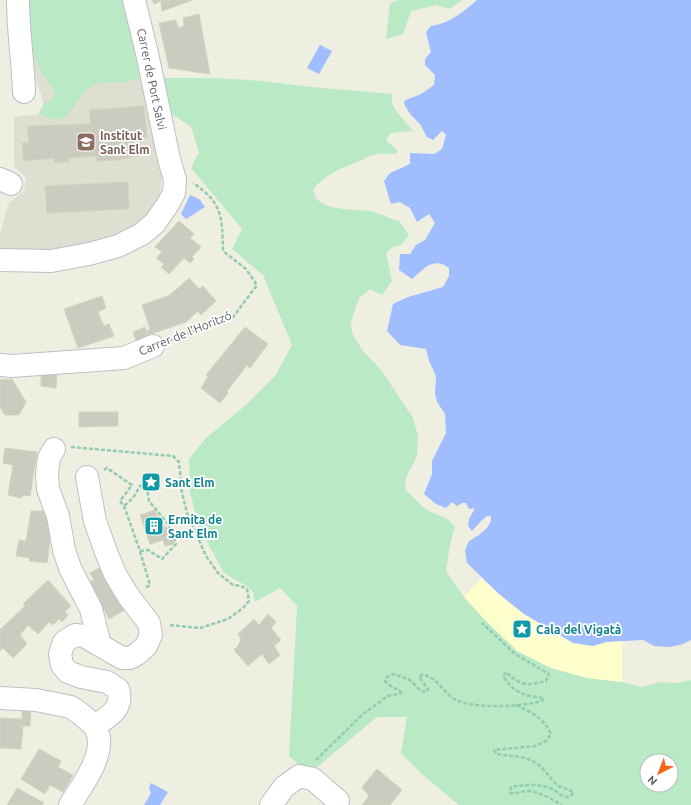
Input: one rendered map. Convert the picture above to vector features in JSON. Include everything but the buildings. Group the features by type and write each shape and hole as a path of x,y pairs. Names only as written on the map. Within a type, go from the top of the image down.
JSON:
{"street":[{"path":"18,0 18,22 23,65 24,92"},
{"name":"Carrer de Port Salvi","path":"134,0 175,180"},
{"path":"0,260 51,261 89,254 118,246 142,234 155,223 174,193 175,180"},
{"name":"Carrer de l'Horitzó","path":"0,365 12,366 124,358 153,346"},
{"path":"62,448 49,458 47,474 48,490 58,516 70,568 91,609 100,646"},
{"path":"87,477 95,521 106,552 115,574 129,597 149,622 151,635 146,646 130,658 122,658 84,636 75,635 64,642 60,654 62,665 68,672 81,677 107,682 118,688 120,696 118,706 111,715 95,726"},
{"path":"0,698 36,700 71,707 95,726 99,739 98,751 94,764 70,805"},
{"path":"272,805 284,787 300,776 313,779 338,801"}],"path":[{"name":"Carrer de l'Horitzó","path":"153,346 233,317 257,285 246,269 223,251 221,217 214,200 203,189 192,182 175,180"},
{"path":"62,448 173,456 179,462 182,493 187,513 206,556 218,573 232,585 241,586 247,589 249,601 243,608 228,619 200,628 149,622"},
{"path":"107,468 132,486 120,501 124,506 150,585"},
{"path":"124,506 134,498 140,486 151,482 147,488 149,501 168,524 176,544 162,560 148,550 140,551"},
{"path":"300,776 363,714 388,696 402,693 397,688 388,685 385,681 387,677 394,674 410,680 421,690 426,692 428,689 427,686 419,677 426,675 434,680 446,693 456,700 468,703 491,706 516,705 542,701 544,698 519,693 509,686 503,676 506,672 517,682 533,685 546,681 549,674 515,654 482,623"},
{"path":"516,705 528,710 546,725 551,734 546,740 536,746 494,750 496,754 503,756 510,755 531,760 543,768 559,787 568,788 574,793 568,797 560,795 552,789 542,786 524,785 511,787 510,793 518,794 527,791 535,792 562,805"}],"shaded area":[{"name":"Institut Sant Elm","path":"22,0 122,0 134,43 162,173 160,198 146,219 83,249 0,253 0,234 8,204 24,191 26,178 14,166 14,117 39,114 44,103 34,75"},
{"path":"22,0 121,0 142,75 127,82 94,85 81,96 66,116 60,119 51,119 39,114 44,103 56,95 42,73 27,40"},
{"path":"398,0 462,0 449,9 437,5 411,11 403,34 386,39 390,3"},
{"path":"158,78 216,78 262,81 392,94 392,104 413,131 391,133 386,140 398,151 396,154 379,154 369,156 333,173 322,180 313,190 316,198 327,205 341,209 370,211 399,221 409,235 402,244 393,247 386,253 392,281 382,295 370,289 359,298 351,322 352,333 363,351 382,371 413,418 418,436 417,456 405,480 406,490 425,509 449,520 455,527 450,544 446,571 464,597 587,678 622,682 642,687 660,682 677,683 691,680 691,805 459,805 424,776 401,753 407,717 377,717 309,774 289,756 297,606 280,588 255,602 253,592 224,573 199,527 190,492 189,459 205,439 247,404 275,376 292,345 263,275 232,249 242,229 191,168 199,152 191,127 169,112"}],"sand":[{"name":"Cala del Vigatà","path":"482,578 524,614 593,646 606,642 622,640 622,682 587,678 551,668 517,651 464,597"}],"water":[{"path":"477,0 691,0 691,640 683,644 670,647 654,646 643,640 606,642 593,646 573,643 524,614 499,594 467,563 465,550 469,541 487,528 491,521 491,516 487,516 472,531 468,526 469,519 475,508 469,509 466,503 462,503 457,506 452,502 446,508 436,504 424,494 432,474 432,461 446,433 445,414 437,402 435,394 436,376 429,361 426,349 400,345 387,331 393,304 408,297 443,287 449,276 449,268 438,263 429,265 412,279 399,270 400,254 410,254 416,245 425,240 435,223 429,214 417,222 410,208 400,202 391,204 384,181 390,173 410,164 410,153 434,154 442,149 446,135 442,131 433,140 427,137 420,124 405,106 404,102 421,94 434,85 435,75 425,65 425,59 431,52 426,32 431,26 444,23 456,17"},
{"path":"320,45 332,51 319,74 307,68"},
{"path":"190,195 199,199 205,207 186,219 181,214"},
{"path":"151,783 168,792 160,805 144,805 151,793 149,788"}],"place":[{"name":"Institut Sant Elm","path":"86,142"},
{"name":"Sant Elm","path":"151,482"},
{"name":"Ermita de Sant Elm","path":"154,526"},
{"name":"Cala del Vigatà","path":"522,629"}]}
